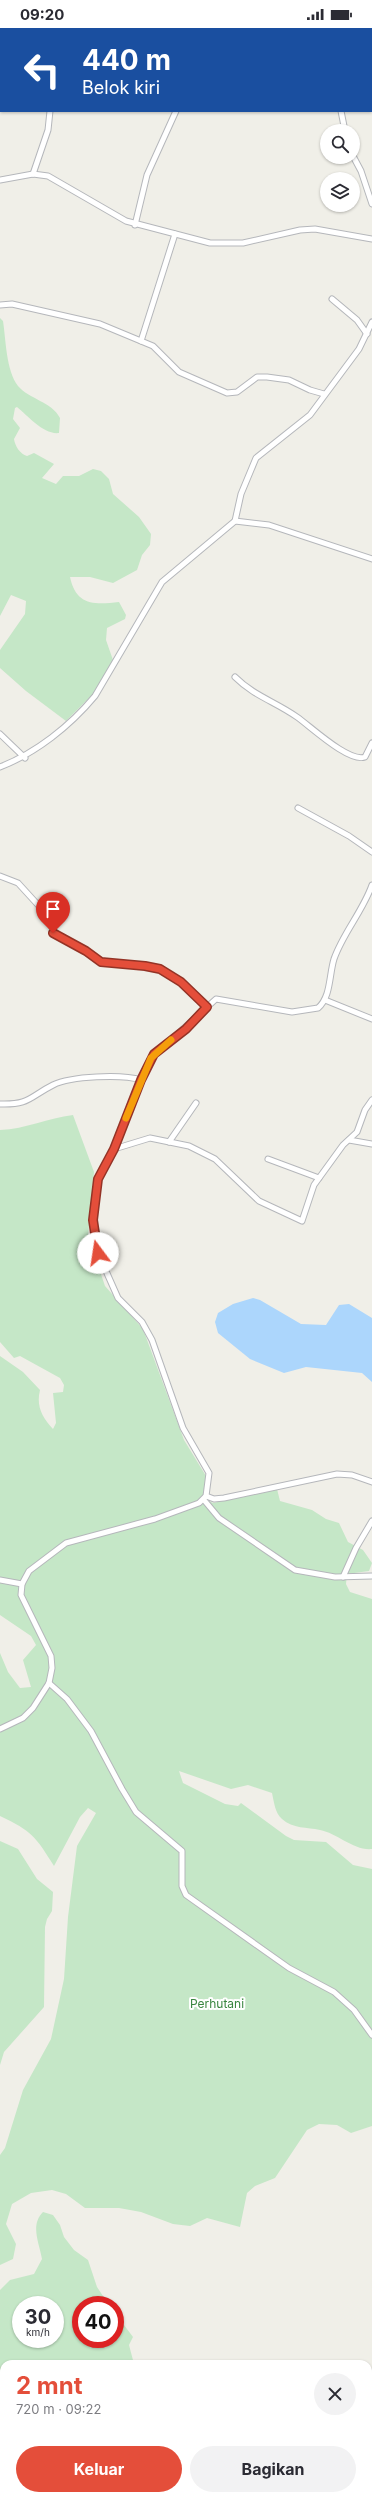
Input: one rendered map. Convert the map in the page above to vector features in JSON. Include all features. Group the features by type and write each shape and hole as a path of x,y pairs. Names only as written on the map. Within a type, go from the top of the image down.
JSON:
{"street":[{"path":"33,174 48,130 50,112"},
{"path":"135,225 147,175 176,112"},
{"path":"341,112 343,124"},
{"path":"357,164 372,204"},
{"path":"0,180 33,174 54,178 109,212 135,225 210,242 243,243 315,229 372,239"},
{"path":"141,341 175,234"},
{"path":"332,300 357,320 367,334"},
{"path":"0,305 5,303 90,320 155,348 179,372 227,393 237,392 251,379 267,377 289,380 310,390 324,394"},
{"path":"0,767 25,758 82,712 95,696 162,582 235,521 241,494 256,458 310,415 359,348 372,322"},
{"path":"235,521 269,525 372,559"},
{"path":"235,677 255,695 298,718 318,735 356,756 365,757 372,743"},
{"path":"0,734 25,758"},
{"path":"298,808 349,836 372,852"},
{"path":"0,876 18,883 39,906 57,936 86,951 101,962 145,966 160,969 181,982 207,1007"},
{"path":"372,885 364,905 334,960 325,1000 318,1008 292,1012 216,999 186,1029 154,1054 141,1080 114,1149 98,1179 93,1220 95,1242 118,1298 142,1322 152,1340 183,1428 209,1473 205,1498 219,1518 296,1570 343,1577 372,1576"},
{"path":"325,1000 372,1019"},
{"path":"0,1104 22,1104 54,1084 75,1079 128,1077 141,1080"},
{"path":"114,1149 150,1138 189,1146 209,1155 259,1201 300,1221 304,1219 314,1186 349,1140 357,1132 365,1110 372,1100"},
{"path":"169,1142 196,1103"},
{"path":"349,1140 372,1144"},
{"path":"268,1159 319,1178"},
{"path":"0,1729 24,1718 33,1708 49,1683 52,1659 21,1596 22,1584 30,1571 66,1543 155,1519 205,1498 224,1498 336,1474 352,1475 372,1482"},
{"path":"343,1577 356,1548 372,1521"},
{"path":"0,1580 22,1584"},
{"path":"49,1683 67,1699 90,1732 136,1812 182,1852 182,1886 186,1895 285,1965 338,1995 361,2019 372,2035"}],"green space":[{"path":"0,318 3,321 11,372 18,386 28,394 52,408 60,418 59,433 53,433 42,428 17,407 15,408 13,419 20,428 14,439 18,449 24,455 27,456 34,453 54,464 42,478 56,484 63,476 79,476 93,469 101,471 109,479 113,494 139,517 151,534 150,545 142,555 137,570 113,583 90,577 70,577 73,586 81,598 94,603 119,602 126,615 125,619 107,628 106,640 114,663 96,691 66,721 26,691 0,668 0,650 25,614 26,601 11,595 0,616"},
{"name":"Perhutani","path":"73,1115 94,1172 88,1236 105,1286 143,1329 184,1440 206,1476 203,1498 213,1503 277,1489 280,1501 312,1510 326,1519 339,1523 348,1542 363,1550 372,1563 369,1571 347,1574 346,1584 350,1592 372,1599 372,1849 365,1849 352,1845 326,1832 291,1825 282,1819 278,1814 272,1793 248,1785 231,1789 179,1771 183,1783 225,1804 238,1806 241,1803 286,1836 294,1840 326,1842 353,1865 372,1869 372,2126 351,2133 337,2125 319,2124 307,2130 275,2178 255,2186 247,2193 240,2227 207,2218 190,2226 173,2224 141,2212 119,2208 85,2208 66,2194 52,2190 31,2193 12,2204 6,2224 16,2244 13,2259 0,2265 0,2155 5,2148 23,2090 51,2039 64,1979 68,1917 77,1846 96,1813 88,1808 80,1817 54,1866 32,1836 19,1826 0,1816 0,1653 8,1672 20,1688 31,1687 23,1660 36,1645 31,1636 0,1615 0,1356 23,1372 40,1390 39,1406 43,1416 53,1429 56,1423 53,1393 63,1392 64,1385 60,1378 20,1356 14,1358 0,1342 0,1130 19,1128 55,1118"},
{"path":"0,1841 18,1849 37,1879 53,1892 52,1911 47,1919 45,1927 44,2007 4,2052 0,2065"},
{"path":"43,2212 53,2215 60,2225 64,2237 74,2250 88,2260 97,2287 103,2296 72,2296 72,2348 124,2348 124,2325 133,2337 129,2345 133,2360 0,2360 0,2290 10,2280 34,2274 42,2259 36,2228 39,2217"}],"water":[{"path":"253,1298 260,1300 301,1324 326,1325 339,1305 349,1304 372,1318 372,1382 362,1373 306,1367 284,1373 250,1359 218,1333 215,1322 218,1313 233,1304"}],"slow traffic":[{"path":"126,1118 151,1058 158,1050 171,1040"}],"route":[{"path":"53,933 86,951 101,962 145,966 160,969 172,975 189,988 207,1007 186,1029 154,1054 141,1080 114,1149 98,1179 93,1233 98,1253"}]}
